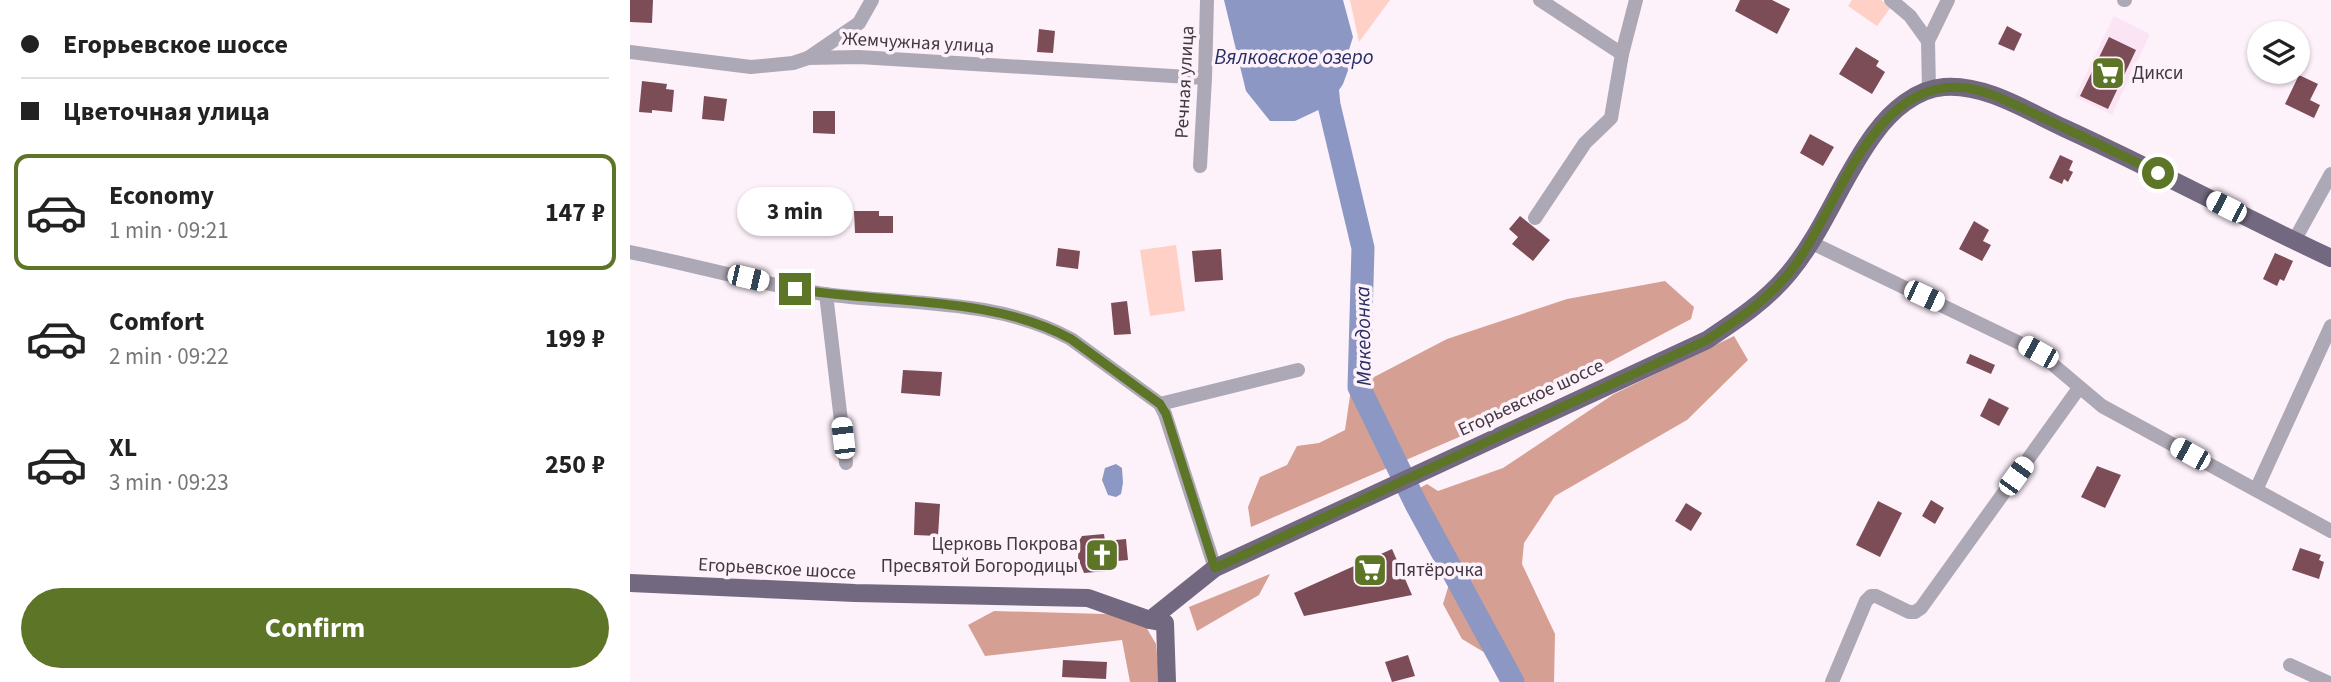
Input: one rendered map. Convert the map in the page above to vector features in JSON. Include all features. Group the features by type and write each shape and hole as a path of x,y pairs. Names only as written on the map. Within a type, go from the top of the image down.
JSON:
{"main road":[{"path":"1928,90 1942,87 1970,89 1998,98 2112,150 2331,258"},
{"name":"Егорьевское шоссе","path":"630,583 855,593 1088,598 1150,620 1215,568 1707,340 1765,299 1789,273 1876,132 1903,105 1928,90"},
{"path":"1150,620 1165,623 1167,682"}],"street":[{"path":"808,58 859,23 872,0"},
{"name":"Речная улица","path":"1200,166 1207,0"},
{"path":"1540,0 1622,54"},
{"path":"1535,218 1585,143 1611,118 1622,54 1636,0"},
{"path":"1891,0 1910,16 1928,41"},
{"path":"1928,90 1928,41 1948,0"},
{"name":"Жемчужная улица","path":"630,52 751,67 793,63 808,58 873,58 1205,78"},
{"path":"2294,241 2331,174"},
{"path":"1810,242 2038,352 2102,406 2331,531"},
{"path":"630,252 826,294 960,307 1024,318 1071,339 1160,404 1166,414 1215,568"},
{"path":"826,294 846,463"},
{"path":"2256,490 2331,326"},
{"path":"1160,404 1298,370"},
{"path":"1832,682 1866,601 1871,596 1877,596 1909,612 1921,608 2079,388"},
{"path":"2290,665 2326,682"}],"shaded area":[{"path":"1350,0 1390,0 1359,42"},
{"path":"1852,0 1881,0 1891,7 1877,26 1848,6"},
{"path":"2114,16 2150,34 2112,115 2075,97"},
{"path":"1176,245 1185,311 1150,316 1140,250"},
{"path":"1665,281 1694,307 1691,319 1510,415 1251,527 1248,507 1260,477 1287,465 1297,446 1319,443 1345,430 1351,389 1447,339 1567,299"},
{"path":"1734,336 1748,360 1687,420 1555,496 1524,543 1522,564 1555,634 1554,682 1520,682 1497,660 1462,639 1443,604 1457,558 1418,489 1427,484 1438,491 1503,468 1614,394"},
{"path":"1270,574 1259,595 1197,631 1189,607"},
{"path":"994,611 1139,615 1156,644 1160,682 1130,682 1122,640 985,656 968,625"}],"water":[{"name":"Вялковское озеро","path":"1224,0 1343,0 1353,37 1348,53 1350,65 1343,84 1329,105 1295,121 1270,121 1246,91"},
{"path":"1116,464 1122,468 1123,483 1121,494 1116,497 1108,495 1102,480 1105,468"}],"building":[{"path":"630,0 653,0 652,23 630,22"},
{"path":"1740,0 1772,0 1790,9 1777,34 1735,11"},
{"path":"2007,26 2022,34 2014,51 1998,44"},
{"path":"1039,29 1055,31 1053,53 1037,52"},
{"name":"Дикси","path":"2109,37 2136,50 2108,109 2080,96"},
{"path":"1856,47 1879,61 1876,66 1885,72 1872,94 1839,74"},
{"path":"2310,80 2318,84 2310,100 2320,105 2314,118 2285,104 2295,84 2310,84"},
{"path":"642,81 667,84 666,89 674,90 672,112 639,112"},
{"path":"704,96 727,99 724,121 702,119"},
{"path":"813,111 835,111 835,134 813,133"},
{"path":"1810,134 1834,147 1823,166 1800,153"},
{"path":"2060,155 2073,161 2069,170 2073,172 2068,182 2064,179 2062,184 2049,178"},
{"path":"854,211 879,211 879,216 893,216 893,233 855,233"},
{"path":"1520,216 1550,240 1533,261 1512,244 1518,237 1509,229"},
{"path":"1974,221 1989,230 1983,241 1991,245 1982,261 1959,249"},
{"path":"1058,248 1080,251 1078,269 1056,266"},
{"path":"1221,249 1223,280 1195,282 1192,251"},
{"path":"2275,253 2293,261 2284,281 2280,279 2277,286 2263,279"},
{"path":"1127,301 1131,334 1114,335 1111,303"},
{"path":"1970,354 1995,365 1991,374 1966,363"},
{"path":"903,370 942,372 940,396 901,393"},
{"path":"1989,398 2009,408 1999,426 1980,416"},
{"path":"2097,466 2121,475 2105,508 2081,497"},
{"path":"1931,500 1944,508 1935,524 1922,516"},
{"path":"1878,501 1902,513 1880,557 1856,545"},
{"path":"915,502 940,504 938,536 914,535"},
{"path":"1686,503 1702,513 1691,531 1675,521"},
{"name":"Церковь Покрова Пресвятой Богородицы","path":"1104,534 1105,541 1126,539 1128,560 1107,562 1108,571 1084,573 1078,558 1079,541 1082,536"},
{"path":"2300,548 2321,555 2319,560 2324,562 2319,579 2292,570"},
{"path":"1392,549 1412,595 1304,616 1294,593"},
{"path":"1408,655 1415,676 1392,682 1385,662"},
{"path":"1063,660 1107,662 1106,679 1062,677"}],"waterway":[{"name":"Македонка","path":"1326,76 1329,105 1363,248 1359,387 1416,504 1513,682"}],"place":[{"name":"Дикси","path":"2108,73"},
{"name":"Церковь Покрова Пресвятой Богородицы","path":"1102,555"},
{"name":"Пятёрочка","path":"1370,570"}],"route":[{"path":"795,289 1010,314 1056,330 1071,339 1160,404 1166,414 1215,568 1707,340 1765,299 1789,273 1876,132 1903,105 1928,90 1955,87 1984,92 2158,173"}]}
